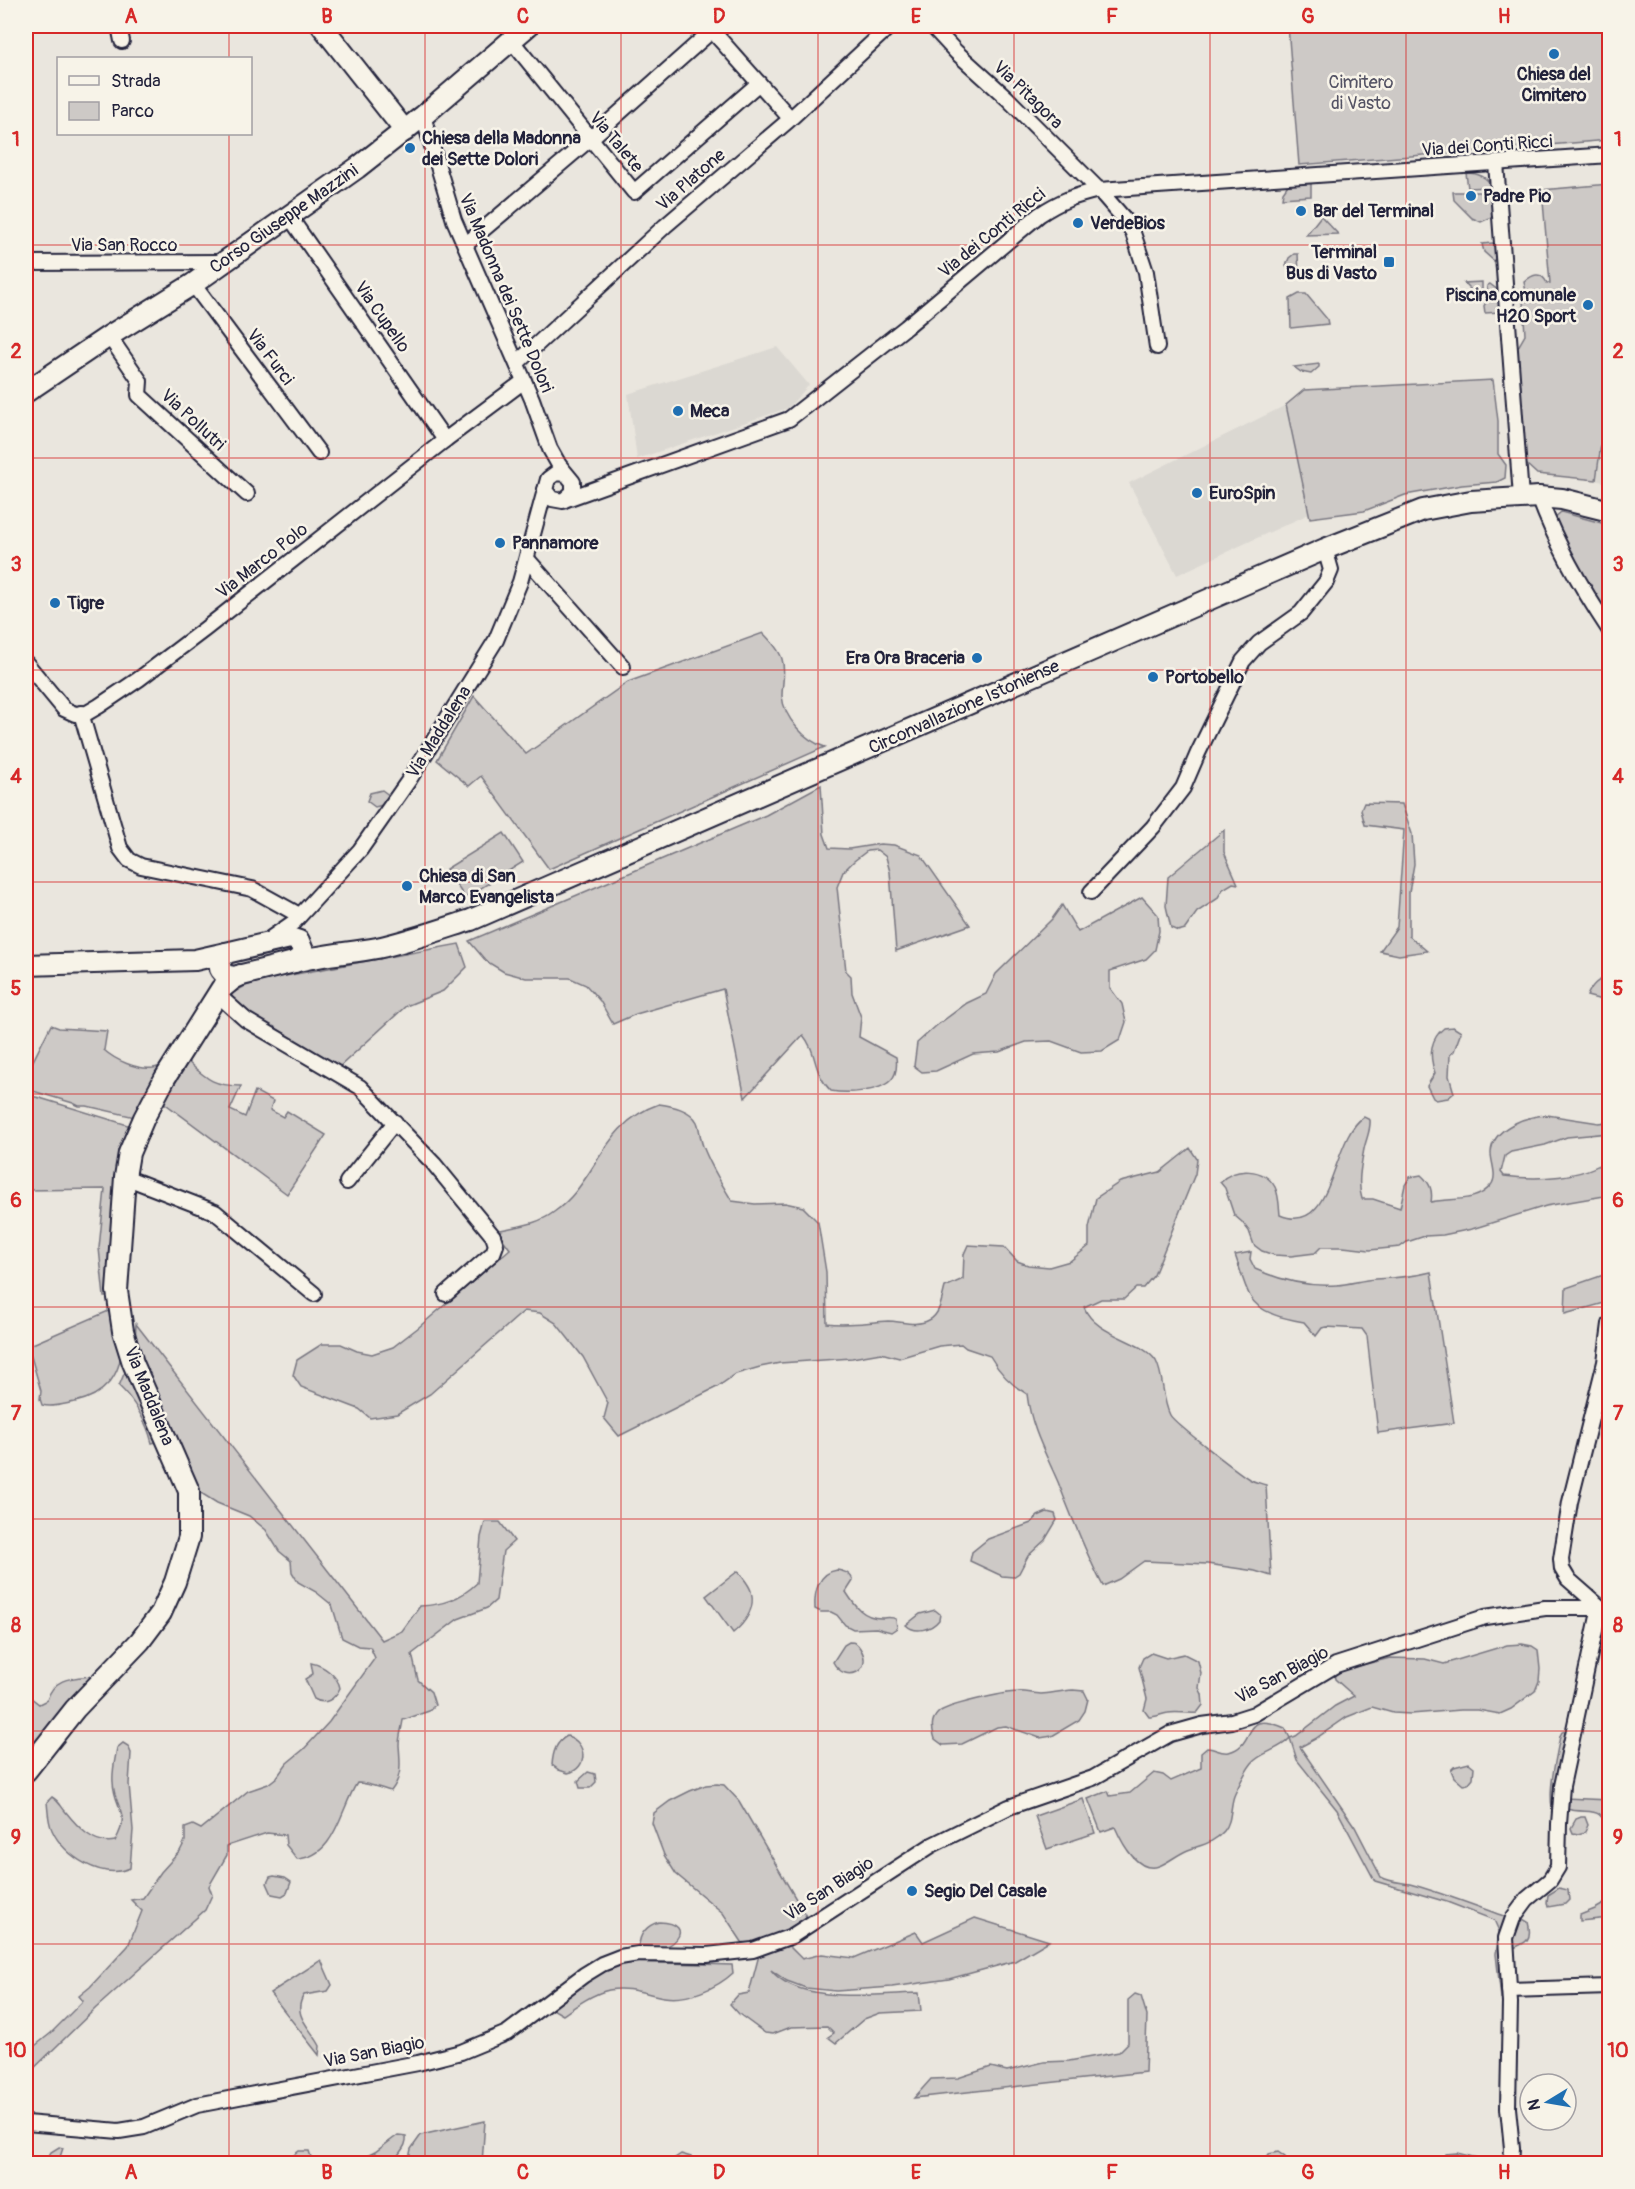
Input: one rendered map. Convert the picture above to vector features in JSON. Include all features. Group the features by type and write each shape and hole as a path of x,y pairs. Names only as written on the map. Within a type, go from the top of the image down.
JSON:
{"main road":[{"path":"322,26 405,131"},
{"name":"Corso Giuseppe Mazzini","path":"26,392 109,336 193,284 289,216 405,131 528,26"},
{"name":"Circonvallazione Istoniense","path":"297,937 324,954 385,945 471,920 1325,549 1423,510 1471,501 1530,497 1562,499 1610,512"},
{"path":"225,975 257,945 297,937"},
{"path":"225,975 297,937"},
{"path":"26,965 195,960 225,975"},
{"name":"Via Maddalena","path":"26,1771 75,1709 140,1641 161,1613 175,1582 189,1537 189,1491 133,1363 123,1331 117,1291 125,1177 129,1153 165,1078 225,975"}],"street":[{"path":"119,26 122,41"},
{"name":"Via Platone","path":"517,363 665,226 790,118 890,26"},
{"name":"Via Pitagora","path":"932,26 1122,214 1133,233 1149,286 1157,347"},
{"path":"465,245 590,139 712,27 790,118"},
{"name":"Via Talete","path":"511,40 634,192 759,83"},
{"name":"Via Madonna dei Sette Dolori","path":"423,116 446,197 465,245 517,363 550,449 567,475"},
{"name":"Via dei Conti Ricci","path":"563,500 789,418 906,327 1039,215 1060,201 1075,195 1099,190 1610,155"},
{"path":"1496,163 1530,497 1547,521 1571,569 1610,631"},
{"name":"Via Cupello","path":"289,216 445,440"},
{"name":"Via San Rocco","path":"26,263 223,262"},
{"name":"Via Furci","path":"193,284 319,453"},
{"name":"Via Pollutri","path":"109,336 140,381 139,395 247,494"},
{"name":"Via Marco Polo","path":"81,713 87,713 99,706 139,679 524,381"},
{"name":"Via Madonna dei Sette Dolori","path":"546,484 550,449"},
{"path":"563,500 549,496 546,484 556,473 567,475 594,488"},
{"path":"537,516 571,496 574,487 571,478 567,475"},
{"name":"Via Maddalena","path":"297,937 409,780 496,640 509,612 526,559 546,484"},
{"path":"1091,892 1153,827 1183,788 1243,661 1259,643 1301,612 1326,582 1331,570 1325,549"},
{"path":"526,559 623,667"},
{"path":"26,663 64,709 75,714 81,713 120,848 129,860 149,868 252,889 297,937"},
{"path":"225,975 246,1020 360,1087 435,1164 493,1236 496,1245 493,1253 446,1294"},
{"path":"347,1182 395,1122"},
{"path":"125,1177 215,1212 314,1294"},
{"path":"1511,2163 1512,2148 1508,2109 1509,1990 1506,1938 1513,1918 1527,1899 1550,1880 1558,1867 1562,1786 1605,1608 1568,1579 1562,1569 1561,1559 1569,1502 1605,1362 1610,1324"},
{"name":"Via San Biagio","path":"26,2123 130,2130 162,2120 197,2105 418,2063 461,2052 507,2033 585,1975 602,1964 620,1957 638,1954 707,1955 753,1950 792,1936 932,1845 1009,1807 1093,1778 1170,1734 1254,1714 1336,1665 1485,1617 1545,1608 1605,1608"},
{"path":"1509,1990 1610,1987"}],"shaded area":[{"path":"777,347 809,385 788,408 637,459 628,394"},
{"path":"1609,380 1609,484 1596,480"},
{"path":"1286,405 1309,514 1177,575 1129,483"}],"green space":[{"name":"Cimitero di Vasto","path":"1288,26 1609,26 1609,140 1299,165"},
{"path":"1466,173 1481,176 1492,187 1468,188"},
{"path":"1311,179 1311,196 1282,198 1290,182"},
{"path":"1609,184 1610,380 1596,480 1537,474 1526,464 1517,349 1525,335 1523,301 1528,301 1524,282 1539,275 1550,283 1542,190"},
{"path":"1453,192 1492,192 1494,213 1490,218 1481,222 1472,218 1454,200"},
{"path":"1321,216 1338,234 1306,235"},
{"path":"1482,244 1496,244 1497,254 1494,261 1484,252"},
{"path":"1298,254 1299,275 1292,274 1286,266 1289,258"},
{"path":"1482,282 1482,298 1480,299 1464,283"},
{"path":"1490,284 1499,291 1500,312 1485,313 1484,306 1488,298 1487,286"},
{"path":"1299,294 1306,294 1327,319 1328,324 1291,328 1290,299"},
{"path":"1319,364 1319,367 1311,374 1301,372 1294,367"},
{"path":"1493,380 1498,421 1498,454 1506,465 1505,478 1497,482 1462,485 1405,495 1364,511 1310,518 1286,405 1304,390"},
{"path":"1561,512 1609,525 1609,622 1552,520"},
{"path":"763,633 777,648 782,659 784,673 782,696 791,720 810,740 825,747 549,869 481,776 469,786 437,760 474,696 526,754 628,682"},
{"path":"821,785 824,834 829,848 849,849 880,844 894,845 921,855 970,925 896,951 890,872 886,857 877,850 867,851 843,872 837,887 846,971 851,976 852,993 861,1017 859,1037 896,1057 893,1078 886,1084 871,1090 831,1091 821,1077 808,1042 803,1035 745,1098 723,989 636,1014 613,1024 600,1001 586,985 570,978 526,978 504,972 486,961 469,941 766,815"},
{"path":"382,790 390,796 386,804 375,807 367,801 370,793"},
{"path":"1364,803 1402,804 1412,834 1414,864 1409,892 1409,936 1427,951 1399,955 1380,951 1397,927 1404,830 1365,825 1361,810"},
{"path":"1224,830 1224,852 1238,884 1233,883 1223,889 1217,899 1197,912 1185,929 1178,931 1171,928 1166,906 1168,877"},
{"path":"504,833 523,862 465,898 446,869"},
{"path":"1142,897 1158,915 1159,931 1155,950 1146,959 1110,971 1110,988 1122,1004 1126,1022 1120,1040 1102,1051 1081,1052 1051,1041 1026,1042 999,1052 973,1054 936,1071 922,1072 914,1066 917,1043 967,1003 986,994 996,974 1052,919 1062,905 1078,932"},
{"path":"459,944 467,967 443,991 406,1006 338,1068 289,1040 235,1004 231,994 245,986 269,979"},
{"path":"1609,978 1609,1002 1587,996 1595,983"},
{"path":"51,1025 59,1028 107,1031 104,1050 114,1057 127,1064 140,1067 153,1068 167,1065 139,1118 79,1106 26,1089 26,1075"},
{"path":"1453,1027 1461,1032 1454,1051 1450,1055 1449,1076 1454,1093 1448,1098 1436,1100 1427,1086 1435,1073 1432,1060 1433,1043 1444,1028"},
{"path":"187,1061 217,1083 241,1086 230,1110 245,1117 255,1091 273,1101 270,1110 283,1117 287,1111 326,1135 287,1194 163,1102"},
{"path":"26,1095 131,1126 113,1297 104,1297 99,1248 105,1189 26,1190"},
{"path":"659,1104 680,1109 694,1118 709,1160 732,1201 755,1204 785,1203 803,1207 818,1222 826,1272 827,1323 835,1324 888,1321 914,1323 933,1318 942,1301 945,1287 963,1279 964,1254 968,1245 1004,1247 1017,1261 1028,1265 1049,1267 1070,1261 1089,1246 1089,1228 1096,1198 1120,1182 1160,1172 1190,1148 1197,1159 1195,1174 1154,1275 1143,1288 1136,1288 1124,1299 1101,1299 1084,1307 1098,1325 1141,1348 1156,1361 1167,1409 1174,1420 1243,1475 1266,1485 1271,1576 1255,1571 1207,1564 1144,1561 1119,1579 1103,1586 1039,1440 1027,1394 1006,1378 990,1356 961,1344 939,1346 899,1358 881,1353 760,1367 736,1374 717,1387 619,1436 604,1418 608,1403 583,1357 556,1323 540,1313 524,1311 430,1394 397,1414 370,1418 359,1409 301,1387 293,1375 297,1360 322,1344 341,1344 372,1354 393,1347 419,1327 510,1249 497,1231 534,1222 554,1212 581,1185 624,1125 640,1113"},
{"path":"1547,1115 1599,1123 1607,1122 1609,1119 1609,1133 1567,1137 1545,1145 1511,1152 1505,1156 1501,1172 1504,1176 1545,1178 1573,1174 1598,1166 1609,1159 1609,1197 1546,1206 1472,1229 1425,1236 1400,1247 1370,1250 1321,1247 1315,1253 1291,1256 1274,1255 1254,1245 1249,1231 1234,1215 1225,1188 1220,1182 1226,1177 1241,1172 1257,1173 1270,1180 1275,1187 1280,1215 1298,1218 1312,1212 1322,1200 1344,1144 1353,1128 1364,1117 1370,1120 1370,1124 1360,1174 1362,1199 1373,1199 1400,1208 1405,1185 1410,1177 1421,1175 1430,1187 1431,1202 1463,1199 1478,1195 1491,1185 1494,1174 1491,1153 1493,1144 1504,1130 1520,1121"},
{"path":"1251,1252 1250,1259 1255,1269 1305,1284 1342,1284 1431,1272 1454,1423 1378,1433 1367,1336 1362,1329 1326,1327 1322,1328 1316,1336 1304,1322 1274,1315 1260,1307 1248,1291 1235,1255"},
{"path":"1609,1273 1608,1302 1565,1314 1566,1288"},
{"path":"113,1309 121,1346 118,1367 109,1383 102,1390 85,1399 58,1405 42,1405 41,1391 28,1346"},
{"path":"136,1324 382,1640 402,1631 420,1606 451,1600 477,1583 481,1537 485,1522 500,1522 514,1541 503,1551 496,1600 487,1608 458,1619 412,1654 418,1680 431,1692 435,1705 429,1711 403,1720 399,1742 399,1774 391,1791 357,1783 329,1841 310,1856 297,1859 286,1845 285,1835 267,1833 227,1846 227,1855 209,1886 212,1895 205,1910 96,2008 26,2076 26,2053 51,2033 83,2001 79,1996 128,1946 142,1911 131,1900 143,1898 161,1872 180,1851 185,1841 185,1828 193,1825 201,1829 248,1791 268,1784 277,1777 287,1763 304,1749 329,1722 375,1658 370,1647 358,1646 342,1638 332,1605 316,1592 298,1582 292,1572 291,1561 279,1551 266,1530 249,1516 217,1503 196,1490 134,1360"},
{"path":"129,1371 160,1441 152,1443 139,1412 119,1386 124,1374"},
{"path":"1047,1512 1055,1514 1057,1520 1045,1540 1028,1556 1019,1573 1013,1577 1002,1576 970,1561 972,1552 988,1539 1031,1523 1038,1516"},
{"path":"837,1570 851,1576 853,1581 846,1592 860,1610 869,1616 896,1619 897,1628 891,1632 876,1628 853,1629 845,1625 837,1615 815,1609 815,1596 821,1579"},
{"path":"738,1571 750,1588 752,1603 742,1625 733,1633 706,1596"},
{"path":"935,1610 940,1614 939,1620 932,1626 918,1630 906,1625 920,1614"},
{"path":"849,1642 857,1644 864,1656 861,1669 851,1674 838,1669 833,1662 844,1645"},
{"path":"1522,1644 1538,1650 1540,1669 1535,1691 1511,1709 1500,1714 1461,1710 1411,1714 1393,1713 1372,1707 1347,1717 1300,1747 1355,1827 1381,1877 1428,1889 1506,1917 1504,1935 1506,1991 1501,1998 1496,1954 1499,1931 1494,1920 1447,1902 1375,1881 1337,1810 1297,1760 1290,1738 1296,1736 1335,1706 1354,1696 1335,1679 1334,1672 1390,1658 1425,1659 1444,1664 1507,1645"},
{"path":"1151,1653 1166,1658 1184,1654 1198,1661 1201,1673 1199,1688 1203,1705 1197,1713 1171,1712 1149,1717 1144,1710 1147,1699 1139,1667 1143,1658"},
{"path":"311,1663 329,1672 339,1684 338,1692 329,1700 322,1702 314,1699 305,1679 313,1674"},
{"path":"93,1676 48,1734 26,1757 26,1694 39,1704 47,1700 50,1692 59,1683 71,1678"},
{"path":"1084,1691 1088,1699 1085,1711 1079,1720 1052,1736 1040,1738 1006,1726 997,1727 962,1744 943,1745 935,1739 934,1719 938,1713 952,1706 1011,1693 1041,1694"},
{"path":"1261,1722 1285,1728 1290,1738 1252,1763 1234,1796 1227,1827 1212,1841 1184,1852 1159,1866 1151,1867 1144,1866 1132,1856 1115,1827 1101,1832 1088,1799 1108,1791 1110,1796 1130,1793 1154,1773 1163,1775 1171,1781 1201,1768 1201,1753 1207,1748 1229,1752 1238,1748 1255,1725"},
{"path":"1565,1731 1568,1733 1555,1815 1552,1808 1551,1788 1560,1736"},
{"path":"567,1736 579,1744 583,1755 580,1766 568,1773 552,1765 556,1748"},
{"path":"123,1743 128,1746 131,1753 129,1784 133,1830 130,1868 108,1871 85,1864 65,1849 51,1827 47,1802 52,1797 75,1823 93,1838 107,1842 115,1841 120,1831 122,1817 114,1791 113,1774 117,1748"},
{"path":"1469,1763 1474,1767 1473,1778 1468,1784 1463,1785 1454,1777 1451,1770"},
{"path":"588,1772 595,1774 596,1782 590,1788 580,1788 578,1781"},
{"path":"706,1785 724,1785 739,1801 807,1918 769,1939 746,1948 723,1913 676,1874 664,1855 652,1823 654,1813 670,1801"},
{"path":"1564,1798 1609,1800 1609,1833 1602,1817 1594,1812 1566,1809"},
{"path":"1083,1799 1095,1833 1047,1849 1035,1816"},
{"path":"1585,1817 1588,1825 1585,1832 1573,1833 1571,1828 1576,1819"},
{"path":"274,1876 291,1882 287,1893 282,1896 272,1894 267,1883 270,1877"},
{"path":"1559,1888 1568,1890 1569,1900 1565,1904 1548,1907 1548,1895"},
{"path":"1609,1901 1609,1918 1580,1921 1580,1915"},
{"path":"1519,1917 1528,1922 1529,1937 1524,1943 1509,1950"},
{"path":"975,1918 1049,1941 1015,1961 949,1979 892,1987 836,1991 806,1988 787,1981 771,1970 783,1981 819,1993 861,1995 919,1993 921,2011 880,2013 864,2019 836,2043 828,2037 834,2033 827,2026 791,2027 773,2034 765,2033 739,2014 730,2004 738,1995 749,1993 759,1955 787,1944 802,1959 822,1954 854,1958 916,1932 923,1942"},
{"path":"659,1922 678,1928 679,1934 676,1939 670,1945 661,1948 639,1947 644,1931"},
{"path":"321,1960 332,1985 328,1991 304,1995 300,2009 304,2021 320,2046 319,2055 270,1993"},
{"path":"632,1962 732,1965 733,1973 719,1984 682,1997 664,1997 616,1989 591,1997 563,2015 549,2007 588,1979"},
{"path":"1135,1994 1141,1996 1147,2016 1145,2072 914,2098 931,2079 958,2078 991,2067 1007,2071 1044,2062 1069,2061 1119,2052 1128,2043 1128,2000"},
{"path":"485,2121 482,2163 408,2163 411,2149 421,2135"},
{"path":"398,2135 406,2136 406,2140 394,2163 353,2163 375,2152"},
{"path":"59,2147 63,2148 58,2163 45,2163 51,2152"},
{"path":"299,2151 309,2151 313,2163 292,2163 294,2155"},
{"path":"1278,2152 1285,2157 1288,2163 1263,2163 1269,2154"},
{"path":"1457,2153 1477,2158 1485,2163 1443,2163 1446,2154"},
{"path":"681,2154 691,2157 695,2163 671,2163"}],"place":[{"name":"Chiesa del Cimitero","path":"1554,54"},
{"name":"Chiesa della Madonna dei Sette Dolori","path":"410,148"},
{"name":"Padre Pio","path":"1471,196"},
{"name":"Bar del Terminal","path":"1301,211"},
{"name":"VerdeBios","path":"1078,223"},
{"name":"Terminal Bus di Vasto","path":"1389,262"},
{"name":"Piscina comunale H20 Sport","path":"1588,305"},
{"name":"Meca","path":"678,411"},
{"name":"EuroSpin","path":"1197,493"},
{"name":"Pannamore","path":"500,543"},
{"name":"Tigre","path":"55,603"},
{"name":"Era Ora Braceria","path":"977,658"},
{"name":"Portobello","path":"1153,677"},
{"name":"Chiesa di San Marco Evangelista","path":"407,886"},
{"name":"Segio Del Casale","path":"912,1891"}]}
